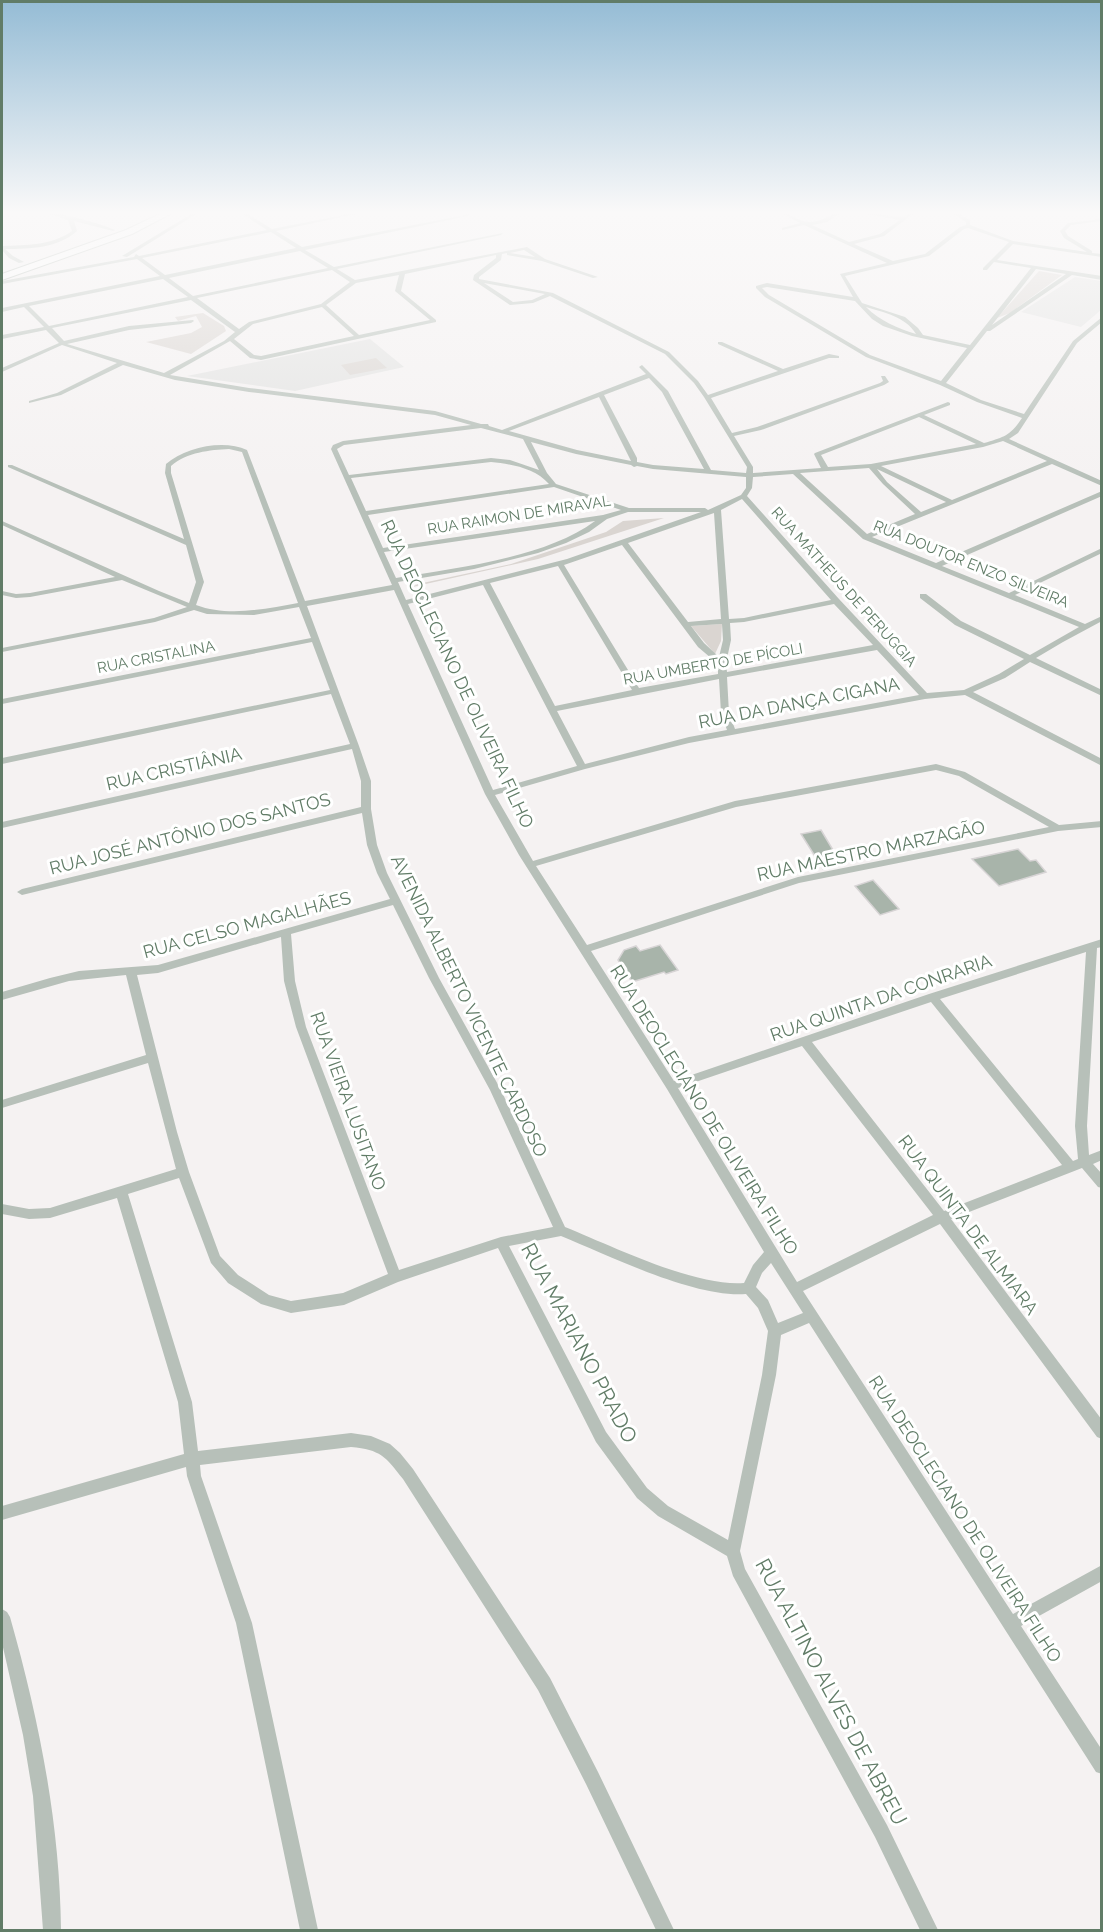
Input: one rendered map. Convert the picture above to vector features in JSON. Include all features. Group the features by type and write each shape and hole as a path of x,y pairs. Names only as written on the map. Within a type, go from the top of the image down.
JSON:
{"street":[{"path":"2,310 40,303"},
{"path":"2,337 162,303"},
{"path":"199,303 239,332"},
{"path":"165,375 231,339 251,323 325,303"},
{"path":"231,339 252,357 268,357 434,321 413,303"},
{"path":"403,603 560,564 717,510 743,496 749,488 750,467 696,382 660,348 567,303"},
{"path":"779,303 860,352 979,401 1026,417"},
{"path":"861,303 864,310 884,323 920,336 970,347"},
{"path":"863,303 909,323 920,336"},
{"path":"942,384 1006,303"},
{"path":"983,333 1027,303"},
{"path":"322,305 358,338"},
{"path":"26,306 63,343 78,351 165,375 325,403 435,413 486,425 576,452 634,465 751,475 874,466 1004,439 1016,432 1075,342 1101,319"},
{"path":"2,370 63,343 129,328 191,321"},
{"path":"720,343 782,371"},
{"path":"707,397 829,356 837,357"},
{"path":"32,402 59,394 122,363"},
{"path":"642,367 665,391 708,471"},
{"path":"504,431 650,375"},
{"path":"730,435 759,429 882,384 886,382 884,377"},
{"path":"601,394 634,458 634,465"},
{"path":"826,470 817,458 820,452 948,404"},
{"path":"919,415 983,445"},
{"name":"RUA DEOCLECIANO DE OLIVEIRA FILHO","path":"486,425 338,444 334,449 490,794 530,865 672,1086 772,1254 1101,1766"},
{"path":"526,438 544,474 554,485"},
{"path":"1004,439 1101,484"},
{"name":"AVENIDA ALBERTO VICENTE CARDOSO","path":"189,544 168,465 176,458 218,448 234,446 245,451 355,746 366,781 366,809 372,845 395,901 495,1090 561,1232"},
{"path":"576,452 607,464 643,472 729,477 739,474"},
{"path":"346,477 491,460 510,462 544,474"},
{"path":"866,537 1053,461"},
{"path":"2,650 155,620 182,612 190,608 200,582 189,544 10,466"},
{"path":"874,466 951,502"},
{"path":"874,466 885,483 920,515"},
{"name":"RUA DOUTOR ENZO SILVEIRA","path":"796,472 821,494 850,525 866,537 1086,627"},
{"path":"362,514 554,485 628,510 717,510"},
{"path":"935,566 1101,493"},
{"name":"RUA MATHEUS DE PERUGGIA","path":"743,496 836,601 925,696"},
{"name":"RUA RAIMON DE MIRAVAL","path":"379,551 604,517 628,510"},
{"path":"717,510 727,640 722,663 725,713 732,732"},
{"path":"2,524 190,608 232,614 304,605 490,563 554,544 587,531 604,517"},
{"path":"624,542 701,645 722,663"},
{"path":"1010,595 1101,550"},
{"path":"560,564 637,691"},
{"path":"2,593 16,596 30,595 123,578"},
{"path":"486,583 582,767"},
{"path":"923,597 958,623 1101,693"},
{"path":"687,624 726,621 836,601"},
{"name":"RUA DA DANÇA CIGANA","path":"490,794 582,767 689,740 925,696 966,692 985,685 1028,658 1101,618"},
{"name":"RUA CRISTALINA","path":"2,702 316,639"},
{"name":"RUA UMBERTO DE PÍCOLI","path":"553,709 637,691 878,647"},
{"path":"2,761 335,691"},
{"path":"966,692 1101,763"},
{"name":"RUA CRISTIÂNIA","path":"2,825 355,746"},
{"path":"530,865 735,804 936,766 962,774 1058,828"},
{"name":"RUA JOSÉ ANTÔNIO DOS SANTOS","path":"22,892 366,809"},
{"name":"RUA MAESTRO MARZAGÃO","path":"583,950 798,880 1058,828 1101,824"},
{"name":"RUA CELSO MAGALHÃES","path":"2,996 76,975 102,972 131,973 158,969 395,901"},
{"name":"RUA VIEIRA LUSITANO","path":"286,934 286,964 291,997 395,1277"},
{"path":"1096,945 1081,1105 1084,1162 1101,1183"},
{"name":"RUA QUINTA DA CONRARIA","path":"672,1086 933,997 1096,945"},
{"path":"131,973 183,1172 215,1259 233,1279 266,1300 291,1307 344,1299 395,1277 501,1242 561,1232 669,1274 708,1285 737,1289 749,1288"},
{"path":"933,997 1071,1167"},
{"name":"RUA QUINTA DE ALMIARA","path":"805,1041 942,1217 1101,1432"},
{"path":"2,1104 152,1057"},
{"path":"795,1289 942,1217 1101,1155"},
{"path":"2,1209 29,1214 50,1213 183,1172"},
{"path":"121,1192 185,1402 191,1459 203,1507 234,1593 252,1654 309,1930"},
{"name":"RUA MARIANO PRADO","path":"501,1242 601,1437 642,1493 663,1511 733,1551"},
{"path":"749,1288 759,1265 772,1254"},
{"path":"749,1288 763,1304 775,1331 812,1315"},
{"name":"RUA ALTINO ALVES DE ABREU","path":"775,1331 768,1383 733,1551 738,1571 881,1831 929,1930"},
{"path":"2,1512 191,1459 351,1440 376,1442 393,1455 408,1474 544,1684 592,1778 664,1930"},
{"path":"1011,1623 1101,1572"},
{"path":"2,1617 19,1675 36,1754 49,1870 52,1930"}],"shaded area":[{"path":"1010,303 1023,303 1010,313 997,318"},
{"path":"1035,303 1101,303 1101,310 1081,327 1021,312"},
{"path":"203,313 224,326 226,331 191,354 146,342 191,333 202,327 196,316 178,321 175,317"},
{"path":"370,339 404,367 295,391 187,376"},
{"path":"376,358 387,368 350,375 341,365"},
{"path":"664,518 538,559 412,587 511,564 606,532 623,521"},
{"path":"722,624 721,641 715,654 691,626"}],"building":[{"path":"821,830 842,865 823,869 801,834"},
{"path":"1018,849 1030,861 1036,860 1046,872 999,886 972,859"},
{"path":"873,880 899,909 880,915 855,886"},
{"path":"660,945 678,970 632,982 618,960 624,950 636,946 640,951"}]}
